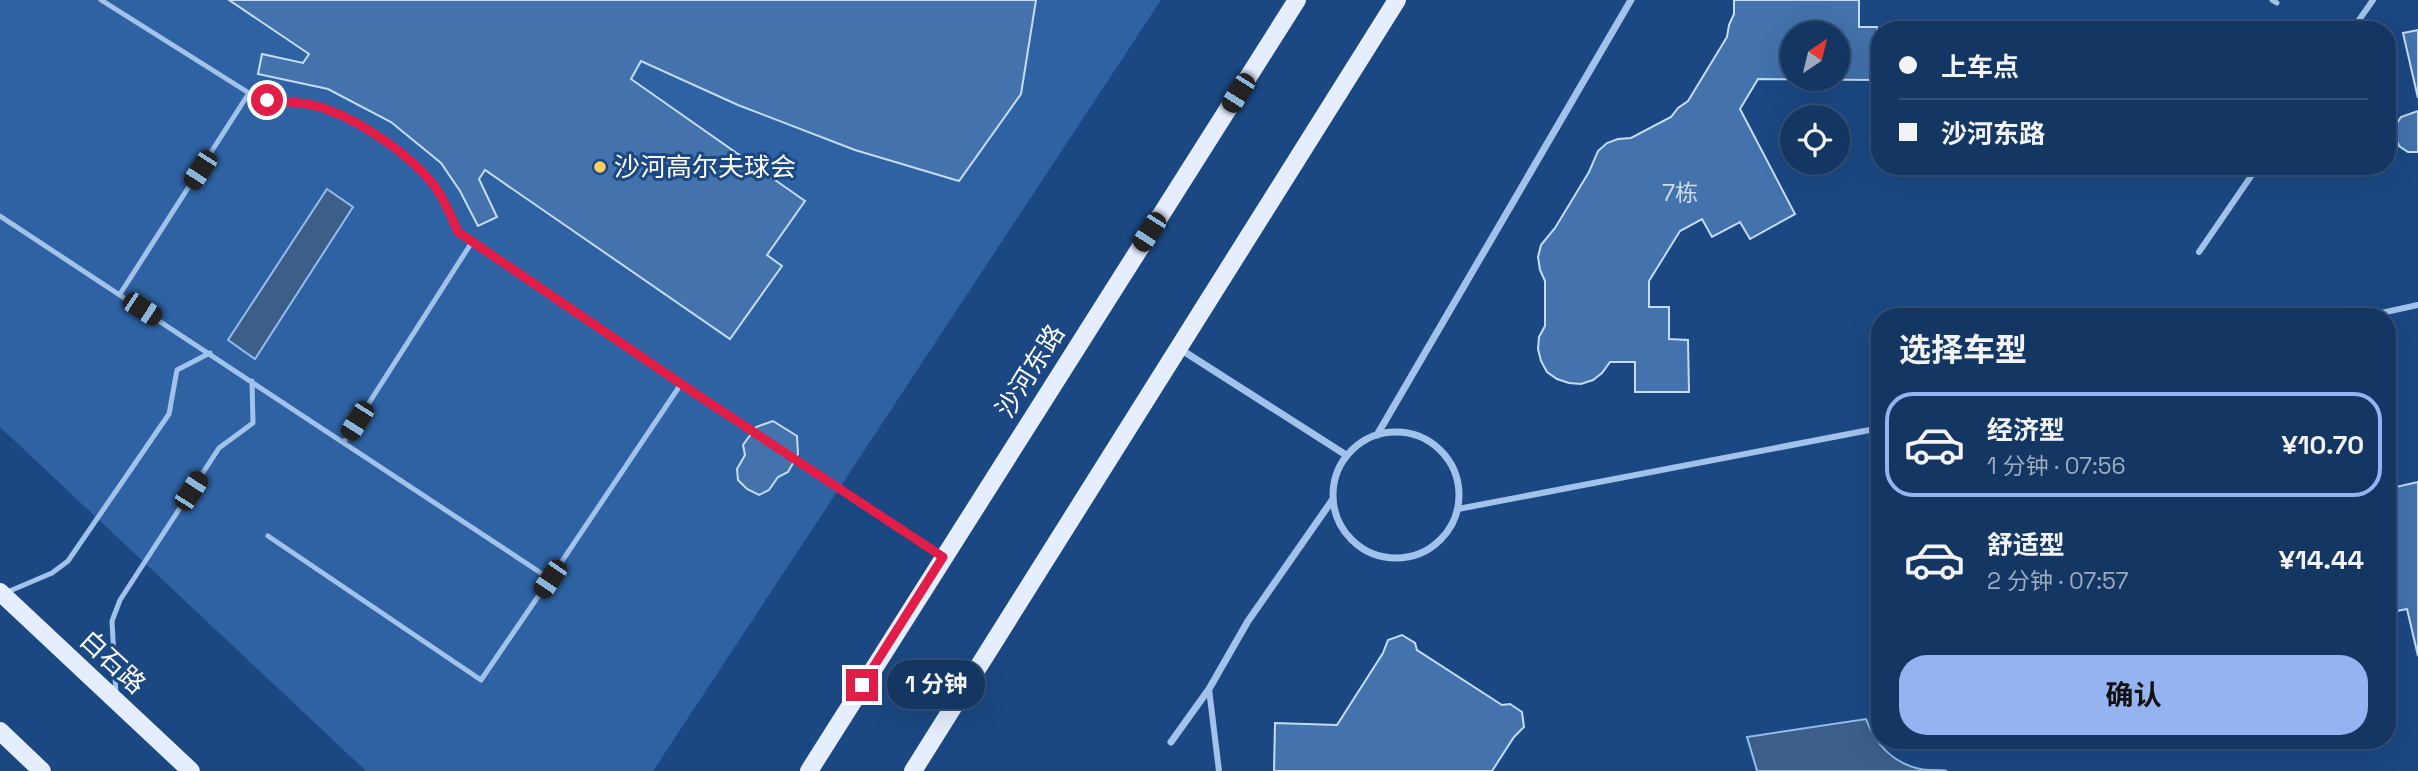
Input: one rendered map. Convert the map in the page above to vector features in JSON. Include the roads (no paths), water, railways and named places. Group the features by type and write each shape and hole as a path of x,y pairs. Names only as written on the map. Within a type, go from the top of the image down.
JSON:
{"main road":[{"name":"沙河东路","path":"808,771 1297,0"},
{"path":"913,771 1180,349 1396,0"},
{"name":"白石路","path":"1,593 191,771"},
{"path":"0,731 42,771"}],"street":[{"path":"1377,435 1630,0"},
{"path":"2358,21 2373,0"},
{"path":"2199,252 2252,175"},
{"path":"2396,309 2418,304"},
{"path":"1180,349 1346,456"},
{"path":"1458,509 1871,430"},
{"path":"1399,432 1420,436 1439,448 1452,466 1459,487 1458,509 1451,527 1438,543 1421,553 1402,558 1381,557 1363,549 1347,536 1337,518 1332,499 1335,476 1346,456 1360,443 1377,435 1399,432"},
{"path":"1171,742 1209,689 1248,621 1332,499"},
{"path":"1209,689 1219,771"}],"lane":[{"path":"101,0 249,93 267,100 324,108 374,135 404,155 433,184 447,206 458,232 681,384 943,557"},
{"path":"120,294 249,93"},
{"path":"0,216 550,579"},
{"path":"344,442 472,242"},
{"path":"1,593 52,573 68,561 169,414 177,370 210,353"},
{"path":"117,701 111,621 120,600 219,448 253,423 252,381"},
{"path":"268,536 481,680 681,384"}],"place":[{"name":"沙河高尔夫球会","path":"600,167"}]}
